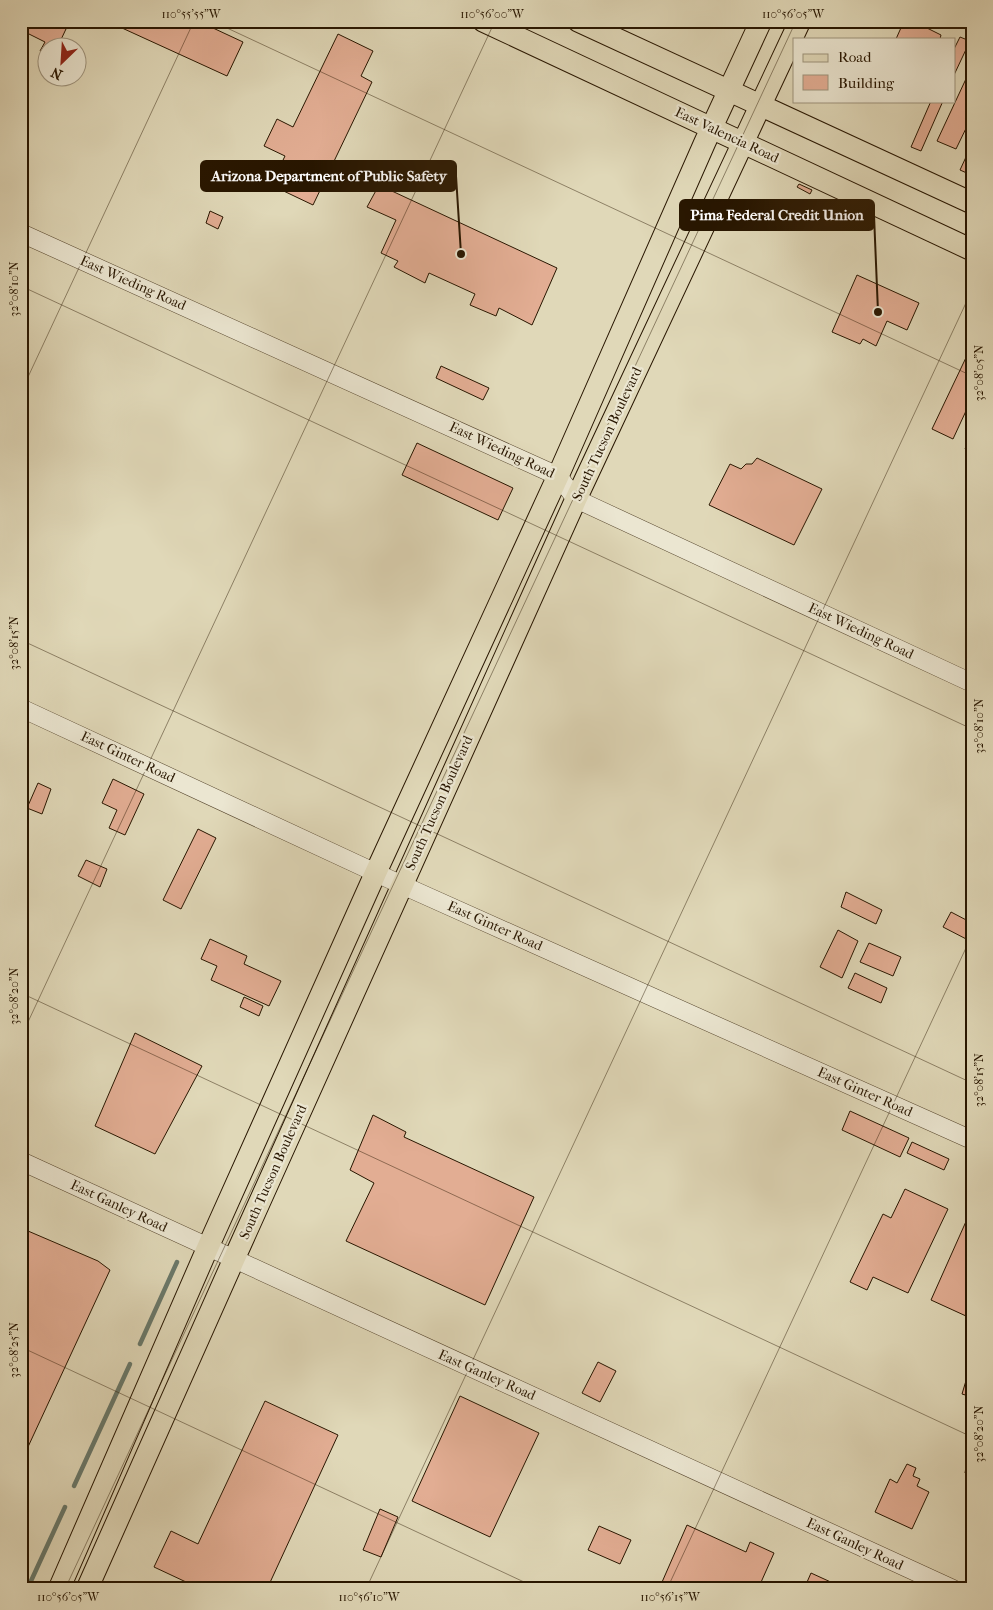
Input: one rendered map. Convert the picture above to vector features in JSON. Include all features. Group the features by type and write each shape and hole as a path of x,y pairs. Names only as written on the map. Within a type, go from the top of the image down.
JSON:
{"main road":[{"name":"East Valencia Road","path":"483,21 972,250"},
{"path":"578,21 972,202"},
{"name":"South Tucson Boulevard","path":"59,1589 208,1247 376,872 558,476 761,21"},
{"name":"South Tucson Boulevard","path":"87,1589 576,498 744,144 800,21"}],"street":[{"name":"East Wieding Road","path":"21,233 558,476 576,498 972,683"},
{"name":"East Ginter Road","path":"21,708 402,884 972,1140"},
{"name":"East Ganley Road","path":"21,1161 953,1589"}],"building":[{"path":"21,21 50,21 66,29 62,38 38,38 21,30"},
{"path":"125,21 198,21 243,42 227,76 122,28"},
{"path":"904,21 913,21 941,35 940,38 896,38"},
{"path":"338,34 373,51 361,76 372,82 313,205 271,185 285,156 264,146 277,119 293,127"},
{"path":"960,37 970,41 956,71 956,45"},
{"path":"972,66 972,116 956,149 937,141"},
{"path":"931,102 943,102 921,151 911,147"},
{"path":"972,144 972,168 969,174 960,170"},
{"path":"799,184 812,190 810,194 797,187"},
{"path":"379,185 557,268 532,325 499,308 496,316 470,305 475,294 429,273 425,283 394,267 398,261 381,253 396,220 367,207"},
{"path":"210,211 223,217 218,229 206,223"},
{"path":"857,275 919,303 907,330 887,321 876,346 863,339 860,344 832,332"},
{"path":"972,345 972,398 953,439 932,429"},
{"path":"441,366 489,388 483,400 436,378"},
{"path":"972,435 972,452 965,449"},
{"path":"417,443 513,488 498,520 402,475"},
{"path":"757,458 822,489 794,545 709,505 730,464 741,469 746,464 752,464"},
{"path":"113,779 144,794 125,835 109,828 117,810 102,803"},
{"path":"38,783 51,789 42,814 27,808"},
{"path":"198,829 216,838 181,909 163,900"},
{"path":"86,860 107,869 100,887 78,876"},
{"path":"846,892 882,910 876,924 841,907"},
{"path":"951,912 972,923 972,942 943,927"},
{"path":"838,930 858,941 842,978 820,967"},
{"path":"210,939 247,956 244,964 281,981 269,1006 211,980 217,966 201,959"},
{"path":"869,943 901,957 893,976 860,962"},
{"path":"21,970 28,973 21,986"},
{"path":"855,973 887,988 881,1003 848,988"},
{"path":"244,997 263,1006 259,1016 240,1007"},
{"path":"135,1033 202,1066 155,1154 95,1126"},
{"path":"850,1111 909,1138 900,1157 842,1130"},
{"path":"373,1115 406,1132 404,1137 534,1197 485,1305 346,1241 374,1183 350,1170"},
{"path":"912,1142 949,1159 944,1170 907,1153"},
{"path":"905,1189 948,1209 908,1293 873,1277 867,1290 850,1282 883,1214 891,1218"},
{"path":"968,1217 972,1219 972,1304 966,1316 931,1300"},
{"path":"21,1228 98,1261 110,1270 21,1462"},
{"path":"598,1362 616,1371 600,1402 582,1393"},
{"path":"968,1374 972,1375 972,1397 962,1394"},
{"path":"460,1396 539,1433 490,1537 412,1501"},
{"path":"265,1401 338,1435 267,1589 201,1589 154,1567 171,1531 198,1544"},
{"path":"967,1461 972,1462 972,1475 965,1473"},
{"path":"907,1464 916,1468 913,1476 920,1479 917,1486 929,1492 912,1529 875,1512 890,1479 897,1483"},
{"path":"380,1509 398,1517 381,1557 363,1550"},
{"path":"687,1525 746,1552 750,1542 774,1553 758,1589 659,1589"},
{"path":"599,1526 631,1540 620,1564 588,1550"},
{"path":"811,1573 846,1589 804,1589"}],"waterway":[{"path":"140,1344 177,1262"},
{"path":"74,1486 130,1364"},
{"path":"31,1581 65,1507"}],"place":[{"name":"Arizona Department of Public Safety","path":"461,254"},
{"name":"Pima Federal Credit Union","path":"878,312"}]}
